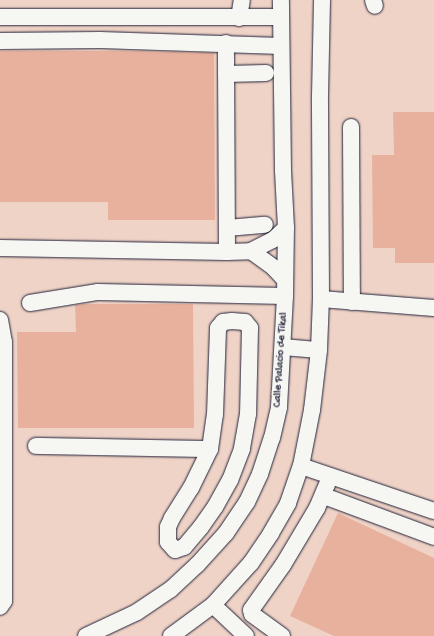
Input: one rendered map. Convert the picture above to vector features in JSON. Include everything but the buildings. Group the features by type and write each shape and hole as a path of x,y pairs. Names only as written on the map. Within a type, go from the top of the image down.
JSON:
{"street":[{"path":"240,18 242,0"},
{"name":"Calle Palacio de Tikal","path":"86,636 137,612 170,590 197,565 226,533 243,508 260,474 272,438 279,407 285,296 286,228 281,0"},
{"path":"171,636 213,605 251,563 272,533 288,503 301,466 312,410 319,350 321,299 320,96 322,0"},
{"path":"0,17 281,17"},
{"path":"0,41 100,40 281,46"},
{"path":"226,44 227,252"},
{"path":"226,74 266,73"},
{"path":"351,127 352,302"},
{"path":"227,228 265,225"},
{"path":"0,248 227,252 251,251 273,240 286,228"},
{"path":"251,251 274,268 285,280"},
{"path":"30,303 98,292 285,296"},
{"path":"232,294 232,321"},
{"path":"321,299 434,308"},
{"path":"0,320 4,342 4,601 0,607"},
{"path":"223,322 245,322 250,328 248,414 242,449 230,480 215,507 201,527 184,546 175,550 168,542 168,526 191,488 210,448 215,415 218,328 223,322"},
{"path":"282,347 319,350"},
{"path":"36,446 210,448"},
{"path":"301,466 434,511"},
{"path":"282,636 252,614 251,610 283,565 324,496 330,477"},
{"path":"324,496 434,537"},
{"path":"213,605 246,636"}],"shaded area":[{"path":"0,0 434,0 434,636 0,636"}]}
